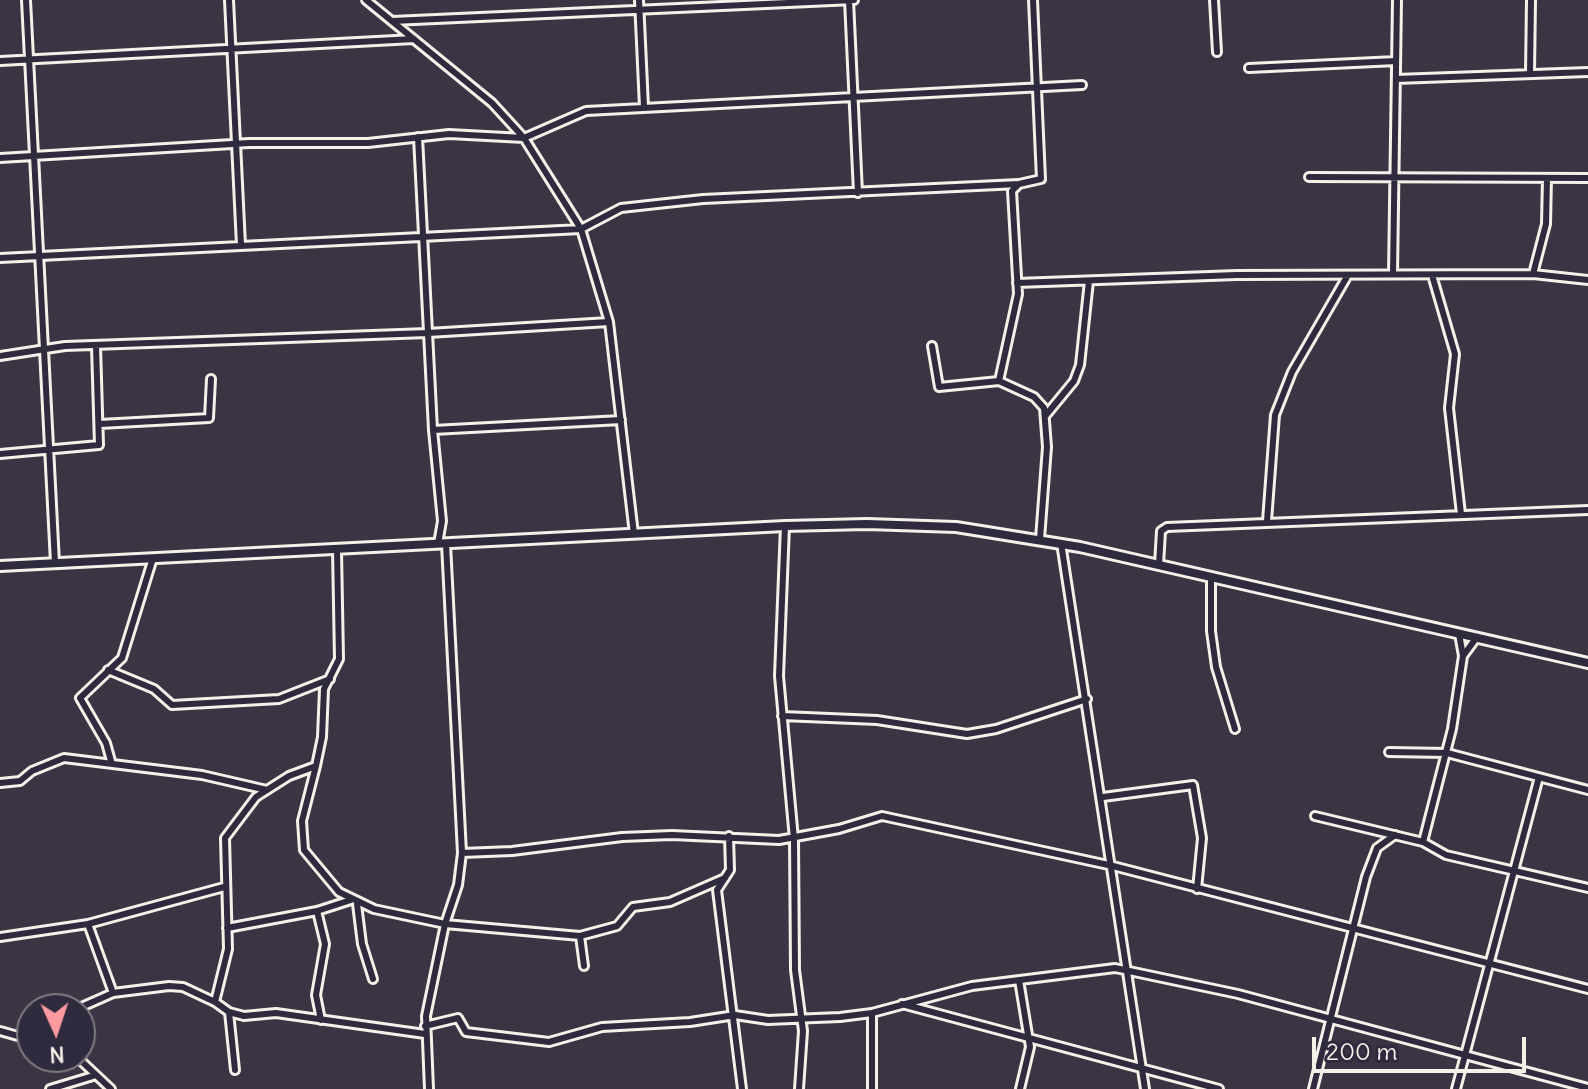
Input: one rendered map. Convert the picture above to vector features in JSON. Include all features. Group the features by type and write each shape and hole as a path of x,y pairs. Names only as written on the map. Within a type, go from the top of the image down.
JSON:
{"main road":[{"path":"0,566 785,526 867,524 956,527 1061,543 1588,663"}],"street":[{"path":"26,0 55,563"},
{"path":"229,0 241,245"},
{"path":"366,0 492,103 524,138 581,229 609,322 634,534"},
{"path":"639,0 644,107"},
{"path":"392,21 851,0 858,193"},
{"path":"0,258 581,229 621,208 703,199 1019,184 1041,179 1033,0"},
{"path":"1214,0 1217,52"},
{"path":"1393,274 1397,0"},
{"path":"1530,73 1531,0"},
{"path":"0,61 414,39"},
{"path":"1249,68 1396,61"},
{"path":"1396,79 1588,72"},
{"path":"0,158 236,144 368,143 418,137 524,138 586,111 1082,85"},
{"path":"418,137 433,430 442,521 462,853 458,885 445,924 425,1030 429,1089"},
{"path":"1309,177 1588,178"},
{"path":"1533,274 1546,224 1547,178"},
{"path":"1002,184 1012,191"},
{"path":"999,381 1016,305 1012,191 1019,184"},
{"path":"1017,283 1393,274 1533,274 1588,280"},
{"path":"1267,521 1275,415 1292,372 1349,275"},
{"path":"1432,275 1455,354 1449,408 1461,514"},
{"path":"1046,415 1070,388 1080,365 1089,281"},
{"path":"0,356 96,346 428,333 609,322"},
{"path":"0,454 95,447 100,441 96,346"},
{"path":"932,346 939,387 999,381 1034,397 1046,415 1047,447 1040,539"},
{"path":"100,424 209,418 211,379"},
{"path":"433,430 621,420"},
{"path":"1159,565 1161,531 1167,527 1588,510"},
{"path":"785,526 780,633 782,716 794,839 795,970 803,1042 799,1089"},
{"path":"1061,543 1103,797 1125,969 1145,1089"},
{"path":"337,550 339,659 324,689 322,737 302,821 304,850 328,881 354,902 445,924 580,936 617,926 637,906 670,902 725,878"},
{"path":"111,761 102,733 80,698 122,658 153,558"},
{"path":"1211,577 1211,631 1216,667 1235,729"},
{"path":"1423,842 1447,753 1463,656 1459,634"},
{"path":"1463,656 1477,637"},
{"path":"108,670 154,689 172,705 279,699 330,679"},
{"path":"782,716 877,720 967,734 996,729 1087,699"},
{"path":"1389,752 1447,753 1588,790"},
{"path":"0,783 20,781 55,759 111,761 202,775 267,790"},
{"path":"215,1002 227,957 225,835 256,797 316,766"},
{"path":"1456,1089 1539,777"},
{"path":"1103,797 1193,785 1202,838 1197,889"},
{"path":"462,853 512,851 622,837 794,839 882,816 1113,866 1588,989"},
{"path":"1315,816 1423,842 1446,855 1588,888"},
{"path":"1313,1089 1373,854 1395,835"},
{"path":"729,836 730,870 717,890 742,1089"},
{"path":"0,937 88,924 224,887"},
{"path":"227,928 354,902"},
{"path":"354,902 373,979"},
{"path":"317,911 325,944 316,995 321,1020"},
{"path":"88,924 113,993"},
{"path":"580,936 584,966"},
{"path":"96,1001 113,993 183,987 229,1012 425,1030 458,1018 466,1032 549,1042 602,1027 680,1023 735,1015 801,1020 872,1013 972,986 1101,969 1125,969 1331,1019 1588,1088"},
{"path":"1019,980 1030,1054 1020,1089"},
{"path":"901,1004 1219,1089"},
{"path":"229,1012 235,1070"},
{"path":"872,1013 872,1089"},
{"path":"90,1073 111,1089"},
{"path":"50,1089 93,1076"}]}
